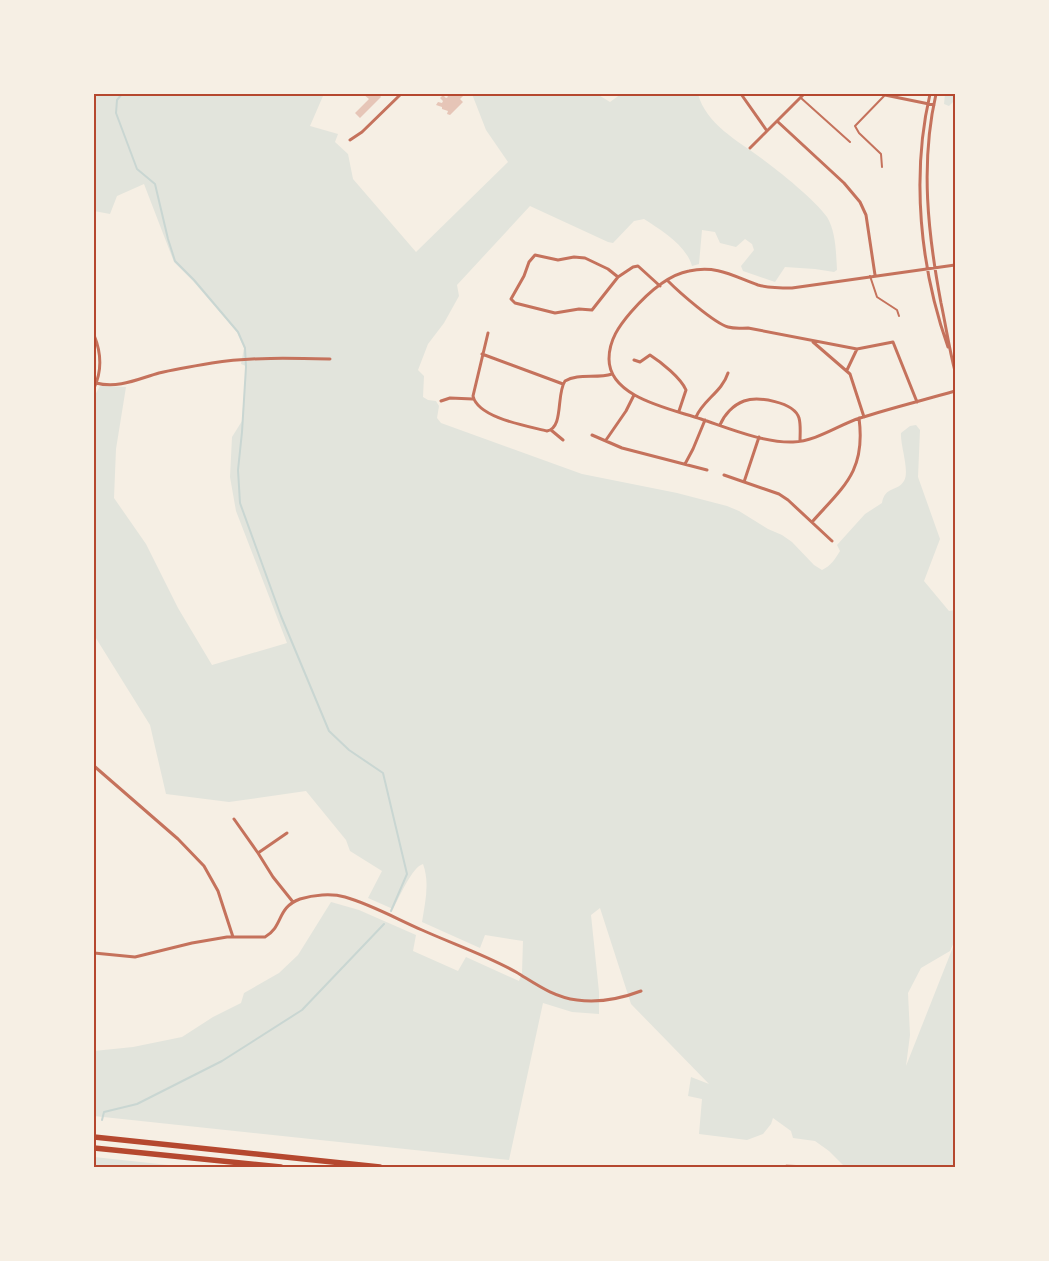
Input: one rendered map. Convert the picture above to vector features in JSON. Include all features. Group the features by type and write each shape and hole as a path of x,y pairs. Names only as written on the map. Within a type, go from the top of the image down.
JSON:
{"highway":[{"path":"94,1136 380,1167"},
{"path":"94,1148 281,1167"}],"street":[{"path":"350,140 362,132 401,94"},
{"path":"740,94 767,131"},
{"path":"885,94 934,105"},
{"path":"930,94 922,145 920,179 922,212 928,268 938,318 952,357"},
{"path":"936,94 929,145 927,193 934,267 955,371"},
{"path":"750,148 802,95"},
{"path":"777,121 844,183 860,202 866,215 875,275"},
{"path":"618,276 585,258 574,257 558,260 535,255 529,262 524,276 511,298 515,303 555,313 579,309 588,311 594,308 618,276 638,266 660,286"},
{"path":"955,264 806,287 778,288 758,285 728,272 713,269 687,271 660,286 636,307 619,326 609,354 612,374 623,388 634,395 704,420 781,442 800,441 826,433 859,418 955,391"},
{"path":"668,281 685,297 727,327 735,329 748,328 857,349 894,342 917,402"},
{"path":"473,399 488,333"},
{"path":"94,335 100,363 95,386 122,385 168,371 243,359 330,359"},
{"path":"811,341 847,370 853,378 864,417"},
{"path":"847,370 857,349"},
{"path":"94,354 99,354"},
{"path":"482,354 563,384"},
{"path":"634,360 640,362 650,355 681,382 686,390 679,412"},
{"path":"696,417 700,409 723,385 728,373"},
{"path":"440,401 450,398 473,399 486,412 501,419 547,431 555,427 563,384 568,379 612,374"},
{"path":"606,440 626,411 634,395"},
{"path":"720,425 726,415 742,401 757,399 783,404 796,412 799,418 800,441"},
{"path":"812,522 852,476 860,456 859,418"},
{"path":"685,464 704,420"},
{"path":"551,430 563,440"},
{"path":"592,435 622,448 707,470"},
{"path":"744,482 759,437"},
{"path":"724,475 779,494 832,541"},
{"path":"94,766 178,839 204,866 218,891 233,937"},
{"path":"234,819 273,877 293,902"},
{"path":"258,853 287,833"},
{"path":"94,953 135,957 192,943 233,937 266,938 274,930 284,909 293,902 307,897 322,895 345,897 516,972 548,992 576,1000 609,1000 641,991"}],"lane":[{"path":"882,166 881,154 859,133 855,126 885,94"},
{"path":"802,95 850,142"},
{"path":"870,276 877,297 897,310 899,316"}],"shaded area":[{"path":"94,94 330,94 323,96 310,126 338,134 335,142 348,154 353,179 416,252 508,162 486,130 472,94 597,94 610,102 621,94 698,94 702,105 715,123 796,186 827,217 834,236 837,270 834,272 785,267 775,282 743,271 741,266 754,250 752,244 745,239 736,247 720,243 715,232 702,230 699,264 692,266 689,258 679,245 644,219 634,221 613,243 530,206 457,285 459,296 444,323 428,344 418,370 424,376 423,397 436,401 439,406 437,418 441,423 582,474 677,493 727,506 782,535 792,542 814,565 822,570 828,566 840,551 837,545 865,514 882,503 888,491 898,487 904,481 906,471 901,433 910,426 916,425 920,430 918,477 940,539 924,581 949,611 955,610 955,940 950,951 921,968 908,993 910,1035 906,1066 955,942 955,1167 845,1167 829,1151 815,1141 793,1138 791,1131 773,1118 763,1134 747,1140 699,1134 702,1099 688,1096 691,1077 709,1084 631,1004 600,908 591,915 599,992 599,1014 572,1012 543,1003 509,1160 94,1116 94,1051 133,1047 182,1037 213,1017 241,1003 244,993 279,973 298,955 331,902 359,910 416,935 413,951 458,971 466,957 519,981 522,973 523,941 485,935 480,948 422,922 427,886 423,864 410,877 393,909 368,898 382,871 350,851 346,840 306,791 229,802 166,794 150,725 94,635 94,397 100,386 126,387 116,449 114,498 146,544 178,608 212,665 287,643 236,511 230,477 232,437 242,421 246,366 241,364 244,348 237,332 174,262 144,184 117,196 110,214 94,211"},
{"path":"945,94 953,94 953,102 949,106 944,104"},
{"path":"94,1157 187,1167 94,1167"}],"building":[{"path":"363,94 379,94 381,97 360,118 355,113 369,99"},
{"path":"446,94 465,94 460,99 463,102 450,115 447,114 448,111 436,105 438,102 442,103 443,101 440,98 443,95 446,98 448,97"},
{"path":"786,1164 806,1166 806,1167 785,1167"}],"waterway":[{"path":"122,94 117,100 116,113 137,169 155,184 175,261 194,280 238,332 245,348 246,367 238,470 240,503 281,616 329,731 349,750 383,773 407,874 391,911"},
{"path":"102,1120 104,1112 137,1104 222,1061 302,1010 384,924"}]}
